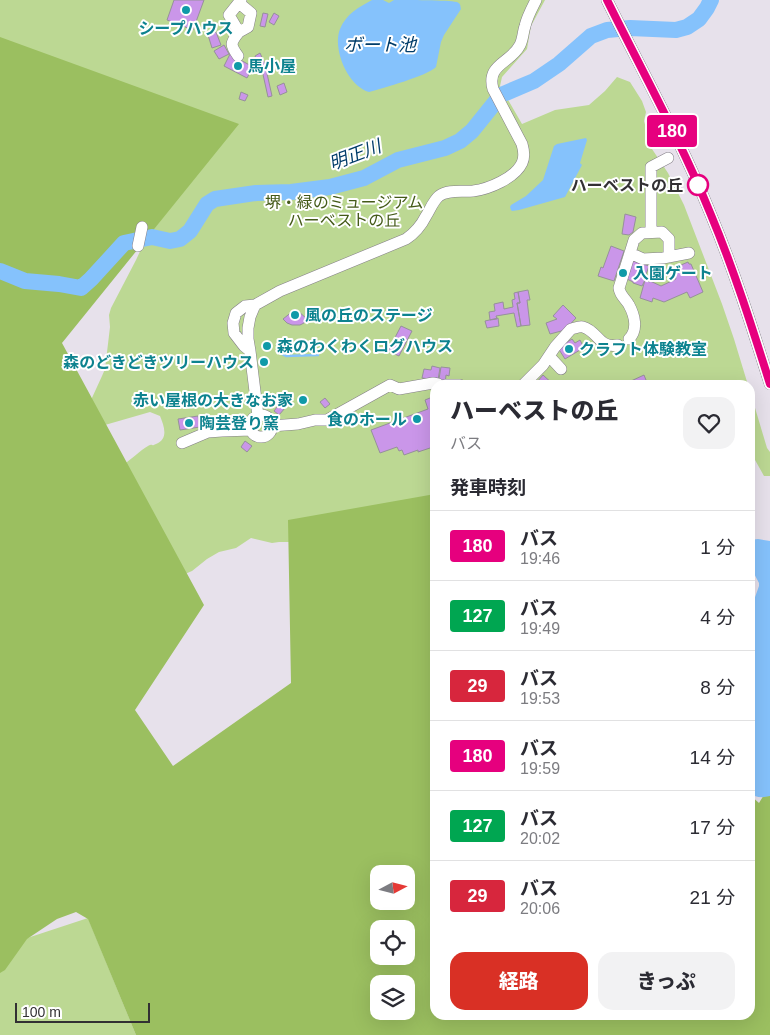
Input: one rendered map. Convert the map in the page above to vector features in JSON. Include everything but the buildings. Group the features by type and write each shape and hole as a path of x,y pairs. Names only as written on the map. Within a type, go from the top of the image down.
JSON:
{"street":[{"path":"258,416 248,339 250,318 255,305 280,291 406,240 415,234 438,196 450,192 488,187 510,177 523,162 522,144 491,82 495,70 521,44 526,23 536,0"},
{"path":"238,56 232,46 232,40 239,32 229,15 240,2"},
{"path":"608,2 670,126 711,216 741,296 770,384"},
{"path":"651,232 651,167 668,158"},
{"path":"138,246 142,227"},
{"path":"629,339 634,333 635,323 629,305 620,293 619,288 634,240 642,232 662,232 669,239 669,257"},
{"path":"630,253 643,258 663,258 689,253"},
{"path":"528,380 543,365 555,347 571,329 583,327 590,330 606,344 618,345"},
{"path":"549,356 561,369"},
{"path":"271,426 327,420 390,385 399,389 430,384"},
{"path":"258,416 267,418 271,426 269,433 263,437 256,436 251,430 250,423 258,416"},
{"path":"182,443 208,432 251,430"}],"green space":[{"name":"堺・緑のミュージアム ハーベストの丘","path":"0,0 545,0 531,26 527,49 502,77 500,86 522,124 555,110 589,105 617,77 630,82 642,101 646,112 644,121 652,149 668,173 684,205 722,304 746,380 430,380 430,515 309,542 272,543 251,538 236,548 219,552 185,574 122,466 145,448 163,439 164,428 160,416 150,412 98,427 91,400 105,369 111,308 143,245 0,68"},
{"path":"0,37 239,124 62,343 204,605 135,710 173,766 291,683 288,520 430,495 430,1020 755,1020 755,799 759,803 770,785 770,1035 136,1035 88,919 76,912 57,919 27,939 5,970 0,973"},
{"path":"755,408 767,448 770,452 770,476 764,476 755,460"},
{"path":"88,918 136,1035 0,1035 0,947"}],"water":[{"name":"ボート池","path":"372,0 383,0 389,3 394,0 408,0 459,3 461,9 444,35 436,67 415,78 369,92 354,82 348,75 340,56 338,37 340,29 349,15"},
{"path":"586,138 580,163 582,165 565,197 519,210 511,210 511,205 526,196 543,180 554,146"},
{"path":"755,539 770,541 770,796 762,797 755,796 755,597 759,583 755,575"}],"waterway":[{"name":"明正川","path":"0,271 25,281 81,288 124,243 152,237 170,241 180,239 190,231 207,204 215,199 256,193 291,192 330,187 364,178 398,160 445,148 460,141 472,131 501,95 534,81 559,64 591,36 607,30 630,28 676,30 687,27 699,19 711,0"},
{"path":"278,352 286,356 318,355"}],"bus line":[{"name":"180","path":"607,0 670,126 711,216 744,304 770,384"}],"place":[{"name":"シープハウス","path":"186,10"},
{"name":"馬小屋","path":"238,66"},
{"name":"ハーベストの丘","path":"698,185"},
{"name":"入園ゲート","path":"623,273"},
{"name":"風の丘のステージ","path":"295,315"},
{"name":"森のわくわくログハウス","path":"267,346"},
{"name":"クラフト体験教室","path":"569,349"},
{"name":"森のどきどきツリーハウス","path":"264,362"},
{"name":"赤い屋根の大きなお家","path":"303,400"},
{"name":"食のホール","path":"417,419"},
{"name":"陶芸登り窯","path":"189,423"}]}
